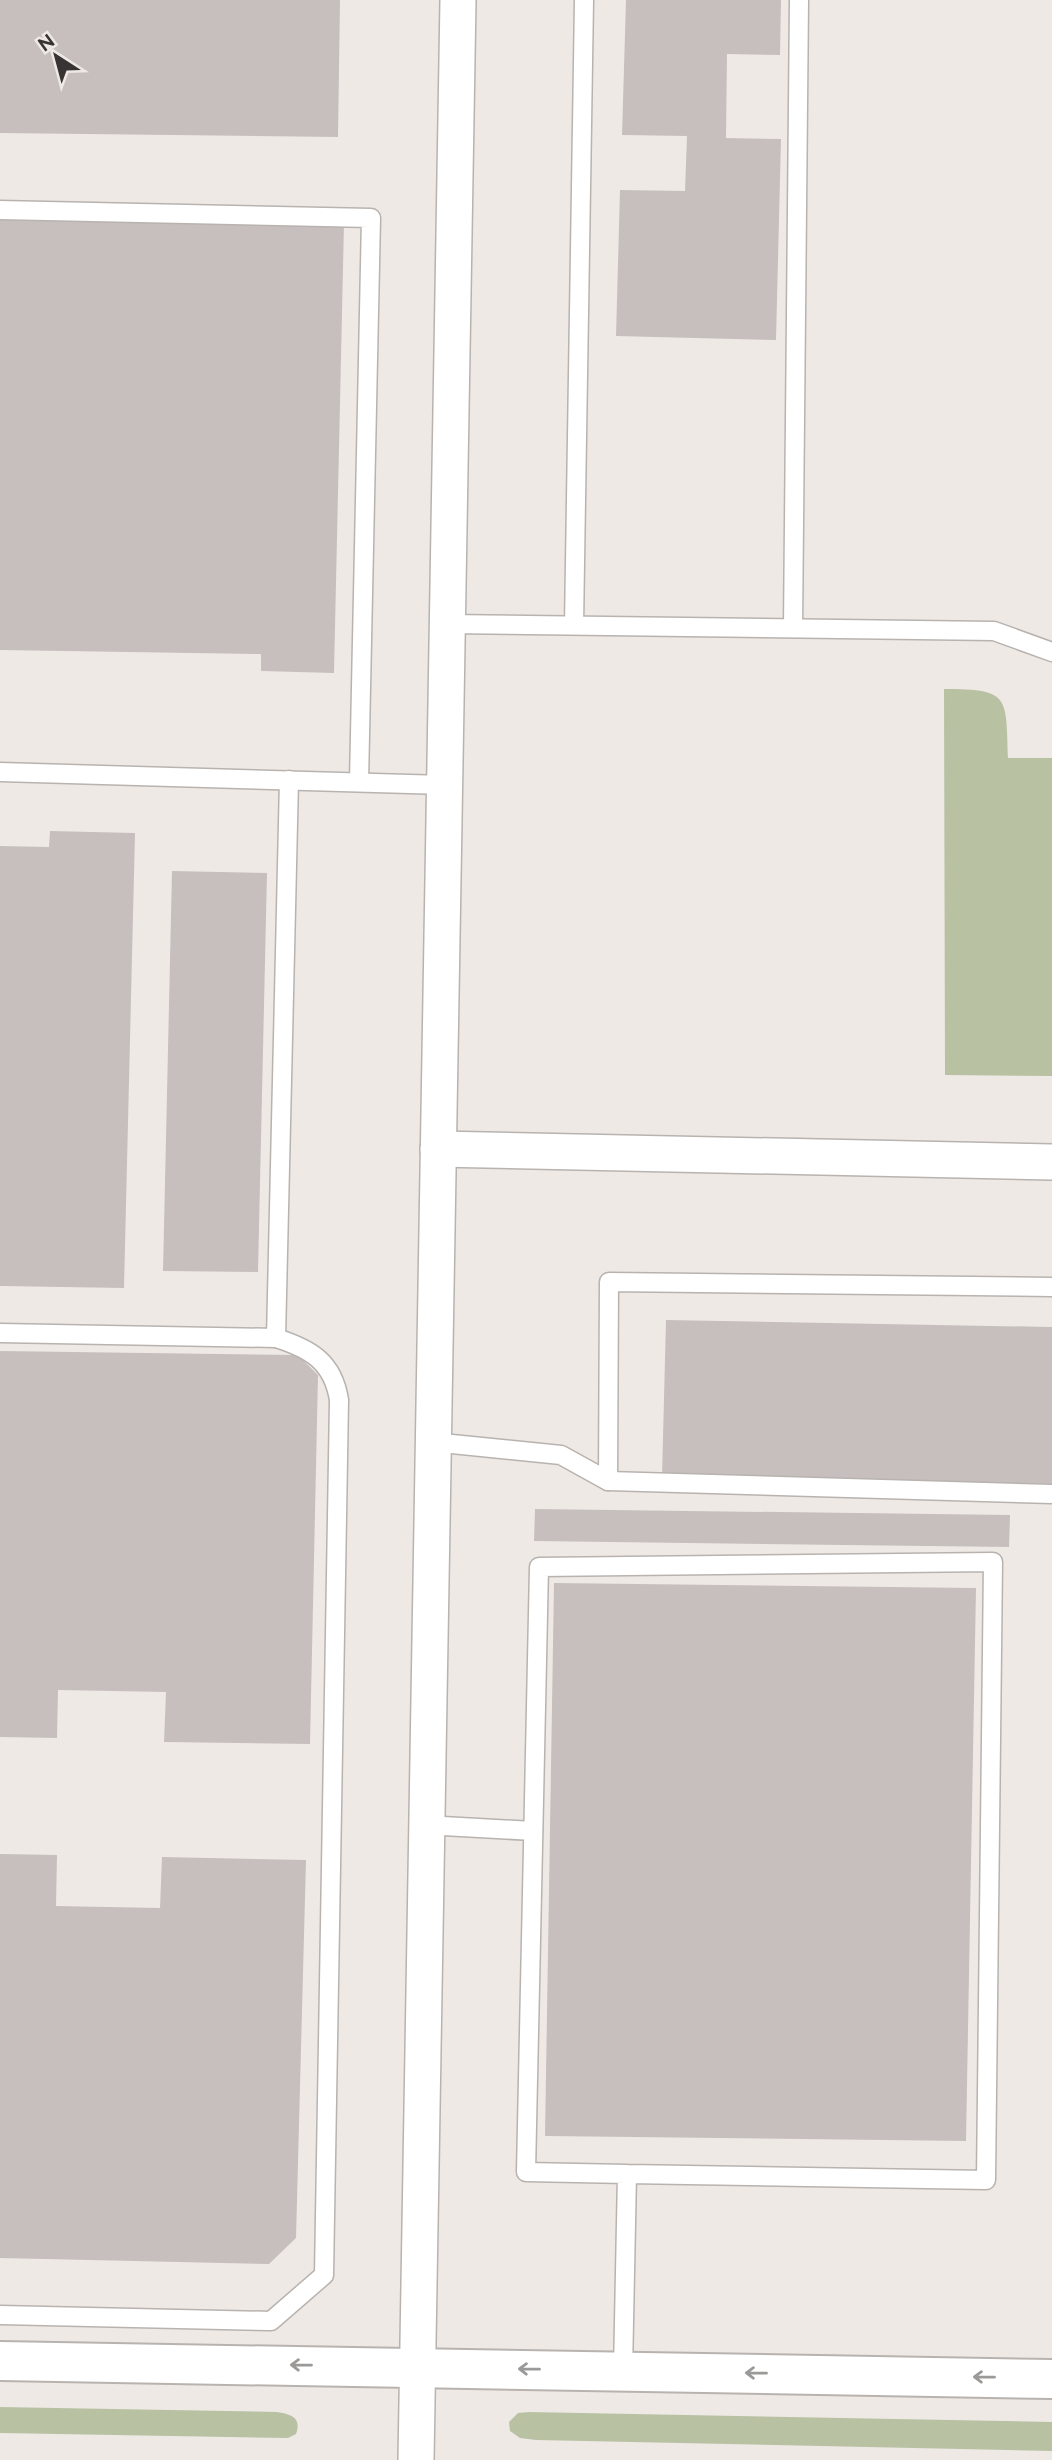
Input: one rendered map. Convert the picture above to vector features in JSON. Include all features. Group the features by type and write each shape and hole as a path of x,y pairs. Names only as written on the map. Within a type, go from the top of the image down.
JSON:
{"street":[{"path":"416,2460 458,0"},
{"path":"438,1149 1052,1163"},
{"path":"0,2361 1052,2379"}],"lane":[{"path":"574,625 584,0"},
{"path":"793,628 799,0"},
{"path":"0,210 371,218 359,782"},
{"path":"447,624 994,631 1052,652"},
{"path":"0,772 444,785"},
{"path":"276,1338 289,780"},
{"path":"608,1481 609,1282 1052,1287"},
{"path":"0,1333 276,1338 303,1346 321,1358 332,1373 340,1400 324,2275 271,2321 0,2315"},
{"path":"432,1442 561,1455 608,1481 1052,1494"},
{"path":"993,1562 986,2180 627,2174 526,2172 539,1567 993,1562"},
{"path":"425,1825 533,1831"},
{"path":"624,2371 627,2174"}],"green space":[{"path":"944,689 982,691 993,694 1000,700 1006,721 1008,758 1052,758 1052,1076 945,1075"},
{"path":"0,2407 277,2412 294,2418 298,2424 296,2434 288,2438 0,2433"},
{"path":"518,2413 1052,2422 1052,2451 520,2438 510,2431 509,2422"}],"building":[{"path":"0,0 340,0 338,137 0,133"},
{"path":"626,0 781,0 780,55 727,54 726,138 781,139 776,340 616,336 620,190 685,191 687,136 622,135"},
{"path":"0,218 344,223 334,673 261,671 261,654 0,650"},
{"path":"50,831 135,833 124,1288 0,1286 0,846 49,847"},
{"path":"172,871 267,873 258,1272 163,1271"},
{"path":"666,1320 1052,1327 1052,1484 662,1476"},
{"path":"0,1351 298,1355 318,1375 310,1744 164,1742 166,1692 58,1690 57,1738 0,1737"},
{"path":"535,1509 1010,1515 1009,1547 534,1541"},
{"path":"554,1583 976,1588 966,2141 545,2136"},
{"path":"0,1854 57,1855 56,1906 160,1908 162,1857 306,1860 296,2238 269,2264 0,2258"}]}
